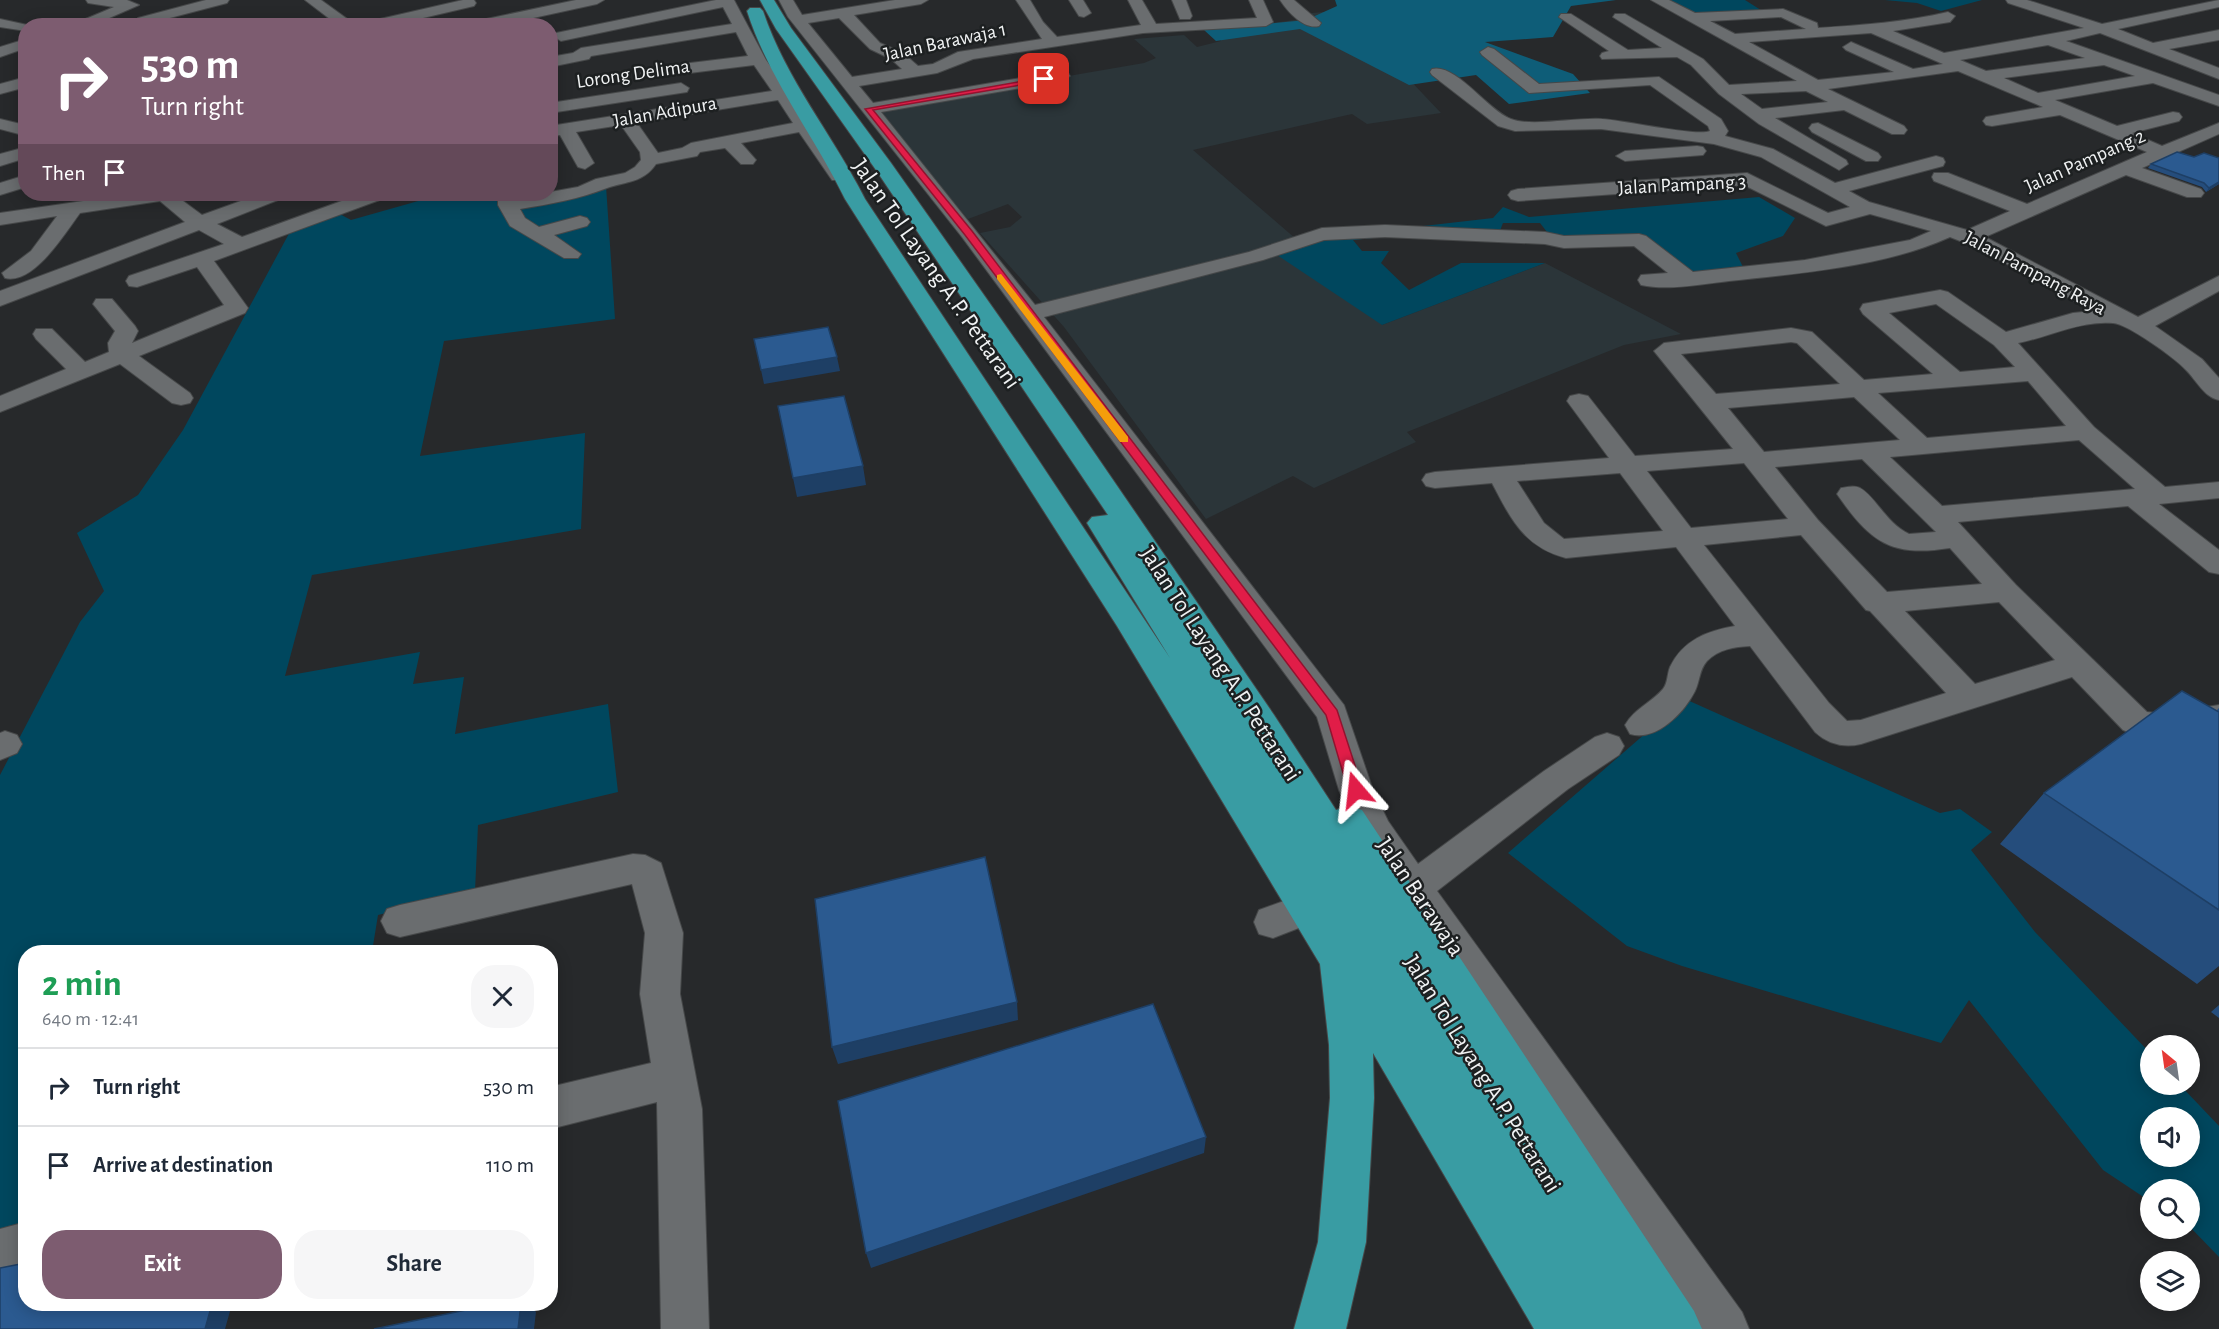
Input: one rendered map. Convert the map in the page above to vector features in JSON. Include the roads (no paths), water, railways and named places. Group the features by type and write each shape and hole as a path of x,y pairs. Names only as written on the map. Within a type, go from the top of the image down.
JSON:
{"highway":[{"name":"Jalan Tol Layang A.P. Pettarani","path":"765,27 884,167 1065,429 1255,714 1643,1329"},
{"name":"Jalan Tol Layang A.P. Pettarani","path":"765,27 1020,392 1609,1329"},
{"path":"765,27 768,49 844,175 855,199 1061,514 1309,908 1339,960 1369,1003 1563,1329"},
{"path":"765,27 884,146 1096,438 1193,580 1676,1329"},
{"path":"1320,1329 1342,1242 1352,1098 1351,1045 1339,960"}],"street":[{"path":"93,0 132,4"},
{"path":"96,18 132,4 150,0"},
{"path":"154,18 222,0"},
{"path":"558,32 643,29 695,35 765,27 921,0"},
{"path":"1023,0 1055,48"},
{"path":"1135,0 1152,29"},
{"path":"1179,0 1185,16"},
{"name":"Jalan Barawaja 1","path":"848,83 937,68 958,57 973,54 1055,48 1103,41 1152,29 1265,22 1266,17 1256,0"},
{"path":"1287,0 1293,9 1314,23"},
{"path":"1658,0 1687,26 1712,28 1844,105 1898,130"},
{"path":"2013,0 2103,29 2219,74"},
{"path":"588,65 643,29 684,8 727,1 765,27 781,95 855,199"},
{"path":"316,4 343,2"},
{"path":"399,18 466,2 490,18"},
{"path":"2145,3 2216,23 2211,27 2219,32"},
{"path":"1941,58 2048,40 2219,3"},
{"path":"316,4 338,18"},
{"path":"502,18 530,7 548,18 606,4 643,29"},
{"path":"397,5 415,18"},
{"path":"684,8 715,31"},
{"path":"1730,39 1908,25 1947,17 1926,9"},
{"path":"2104,10 2132,23"},
{"path":"843,13 875,46 897,56 915,72"},
{"path":"1621,36 1785,13 1824,31"},
{"path":"104,15 124,18"},
{"path":"1037,24 1078,15"},
{"path":"1119,17 1143,15"},
{"path":"1566,17 1624,55"},
{"path":"1620,17 1696,62 1725,90 1759,115 1839,164"},
{"path":"0,23 18,26"},
{"path":"1908,25 1980,51"},
{"path":"632,76 712,67 765,27"},
{"name":"Jalan Barawaja","path":"765,27 848,83 950,209 1028,314 1178,507 1332,714 1365,813 1459,954 1725,1329"},
{"path":"1875,28 2112,133 2161,152"},
{"path":"2083,52 2143,45 2219,32"},
{"path":"558,34 588,65 606,98 649,152 650,160"},
{"path":"695,35 708,49 712,67"},
{"path":"2048,40 2219,101"},
{"path":"960,41 973,54"},
{"path":"1903,42 1843,47 1912,75"},
{"path":"0,52 18,46"},
{"path":"558,63 588,65 708,49"},
{"path":"1488,52 1535,89 1675,77"},
{"path":"1608,56 1680,52"},
{"path":"1696,62 1786,53"},
{"path":"2127,68 2179,58"},
{"path":"1984,76 2105,60"},
{"path":"1725,90 1858,82 1958,66"},
{"path":"1830,68 1858,82"},
{"path":"1438,72 1458,85 1502,124 1515,126 1601,124 1715,139 1734,146"},
{"path":"868,109 1062,76"},
{"path":"2034,99 2156,78"},
{"path":"1652,80 1715,123 1719,131 1715,139"},
{"path":"1,89 18,84"},
{"path":"1588,85 1639,121 1639,129"},
{"name":"Lorong Delima","path":"558,107 698,86"},
{"path":"1,89 18,94"},
{"name":"Jalan Adipura","path":"558,130 781,95"},
{"path":"1759,115 1844,105"},
{"path":"1992,121 2059,110"},
{"path":"1789,112 1872,157"},
{"path":"2112,133 2173,117"},
{"path":"0,124 18,129"},
{"path":"558,194 583,192 603,183 631,177 642,171 650,160 691,152 693,147 730,142 802,126"},
{"name":"Jalan Pampang 2","path":"1649,280 1689,279 1794,268 1875,254 1960,233 2028,211 2219,128"},
{"path":"558,130 585,163"},
{"path":"730,142 747,160"},
{"path":"1625,156 1734,146"},
{"name":"Jalan Pampang Raya","path":"1734,146 1772,155 1831,190 1870,208 1960,233 2139,326 2194,364 2219,393"},
{"path":"3,160 18,155"},
{"path":"3,160 18,165"},
{"path":"2124,168 2194,193"},
{"path":"1831,190 1864,179 1938,170 2028,211"},
{"name":"Jalan Pampang 3","path":"1518,195 1747,179 1826,220 1870,208"},
{"path":"0,189 18,183"},
{"path":"0,219 99,201"},
{"path":"172,201 198,221 241,245"},
{"path":"0,299 198,221 256,201"},
{"path":"137,281 359,201"},
{"path":"509,201 517,222 571,254"},
{"path":"13,273 38,255 80,203"},
{"path":"0,235 21,216"},
{"path":"539,233 580,222"},
{"path":"1028,314 1256,256 1313,237 1336,233 1386,231 1545,238 1564,242 1637,240 1689,279"},
{"path":"0,405 237,308 201,258"},
{"path":"2139,326 2219,282"},
{"path":"1955,380 1871,309 1940,297 2002,340 2145,495 2219,565"},
{"path":"104,304 127,331 120,343 121,354 180,398"},
{"path":"2002,340 2039,332 2073,320 2116,316"},
{"path":"44,334 81,371"},
{"path":"1922,447 1808,339 1797,335 1666,350 1666,353 1710,402 1808,526 1877,603 1968,697"},
{"path":"1710,402 2034,373"},
{"path":"1579,400 1625,465 1685,537 1828,726 1839,735 1861,732 2078,664"},
{"path":"1435,480 1499,473 1868,451 2085,432"},
{"path":"1868,451 1936,515 2006,592 2140,724 2156,726 2219,717"},
{"path":"1499,473 1538,534 1555,547 1566,549 1808,526"},
{"path":"1936,515 2219,490"},
{"path":"1851,494 1888,533 1900,541 1913,543 1957,538"},
{"path":"1877,603 2006,592"},
{"path":"1642,724 1676,696 1688,663 1699,651 1730,637 1758,635"},
{"path":"1415,887 1556,780 1607,746"},
{"path":"400,921 633,868 645,870 654,890 664,933 660,994 680,1109 686,1329"},
{"path":"1273,922 1309,908"},
{"path":"558,1106 676,1077"},
{"path":"0,1252 18,1247"}]}
